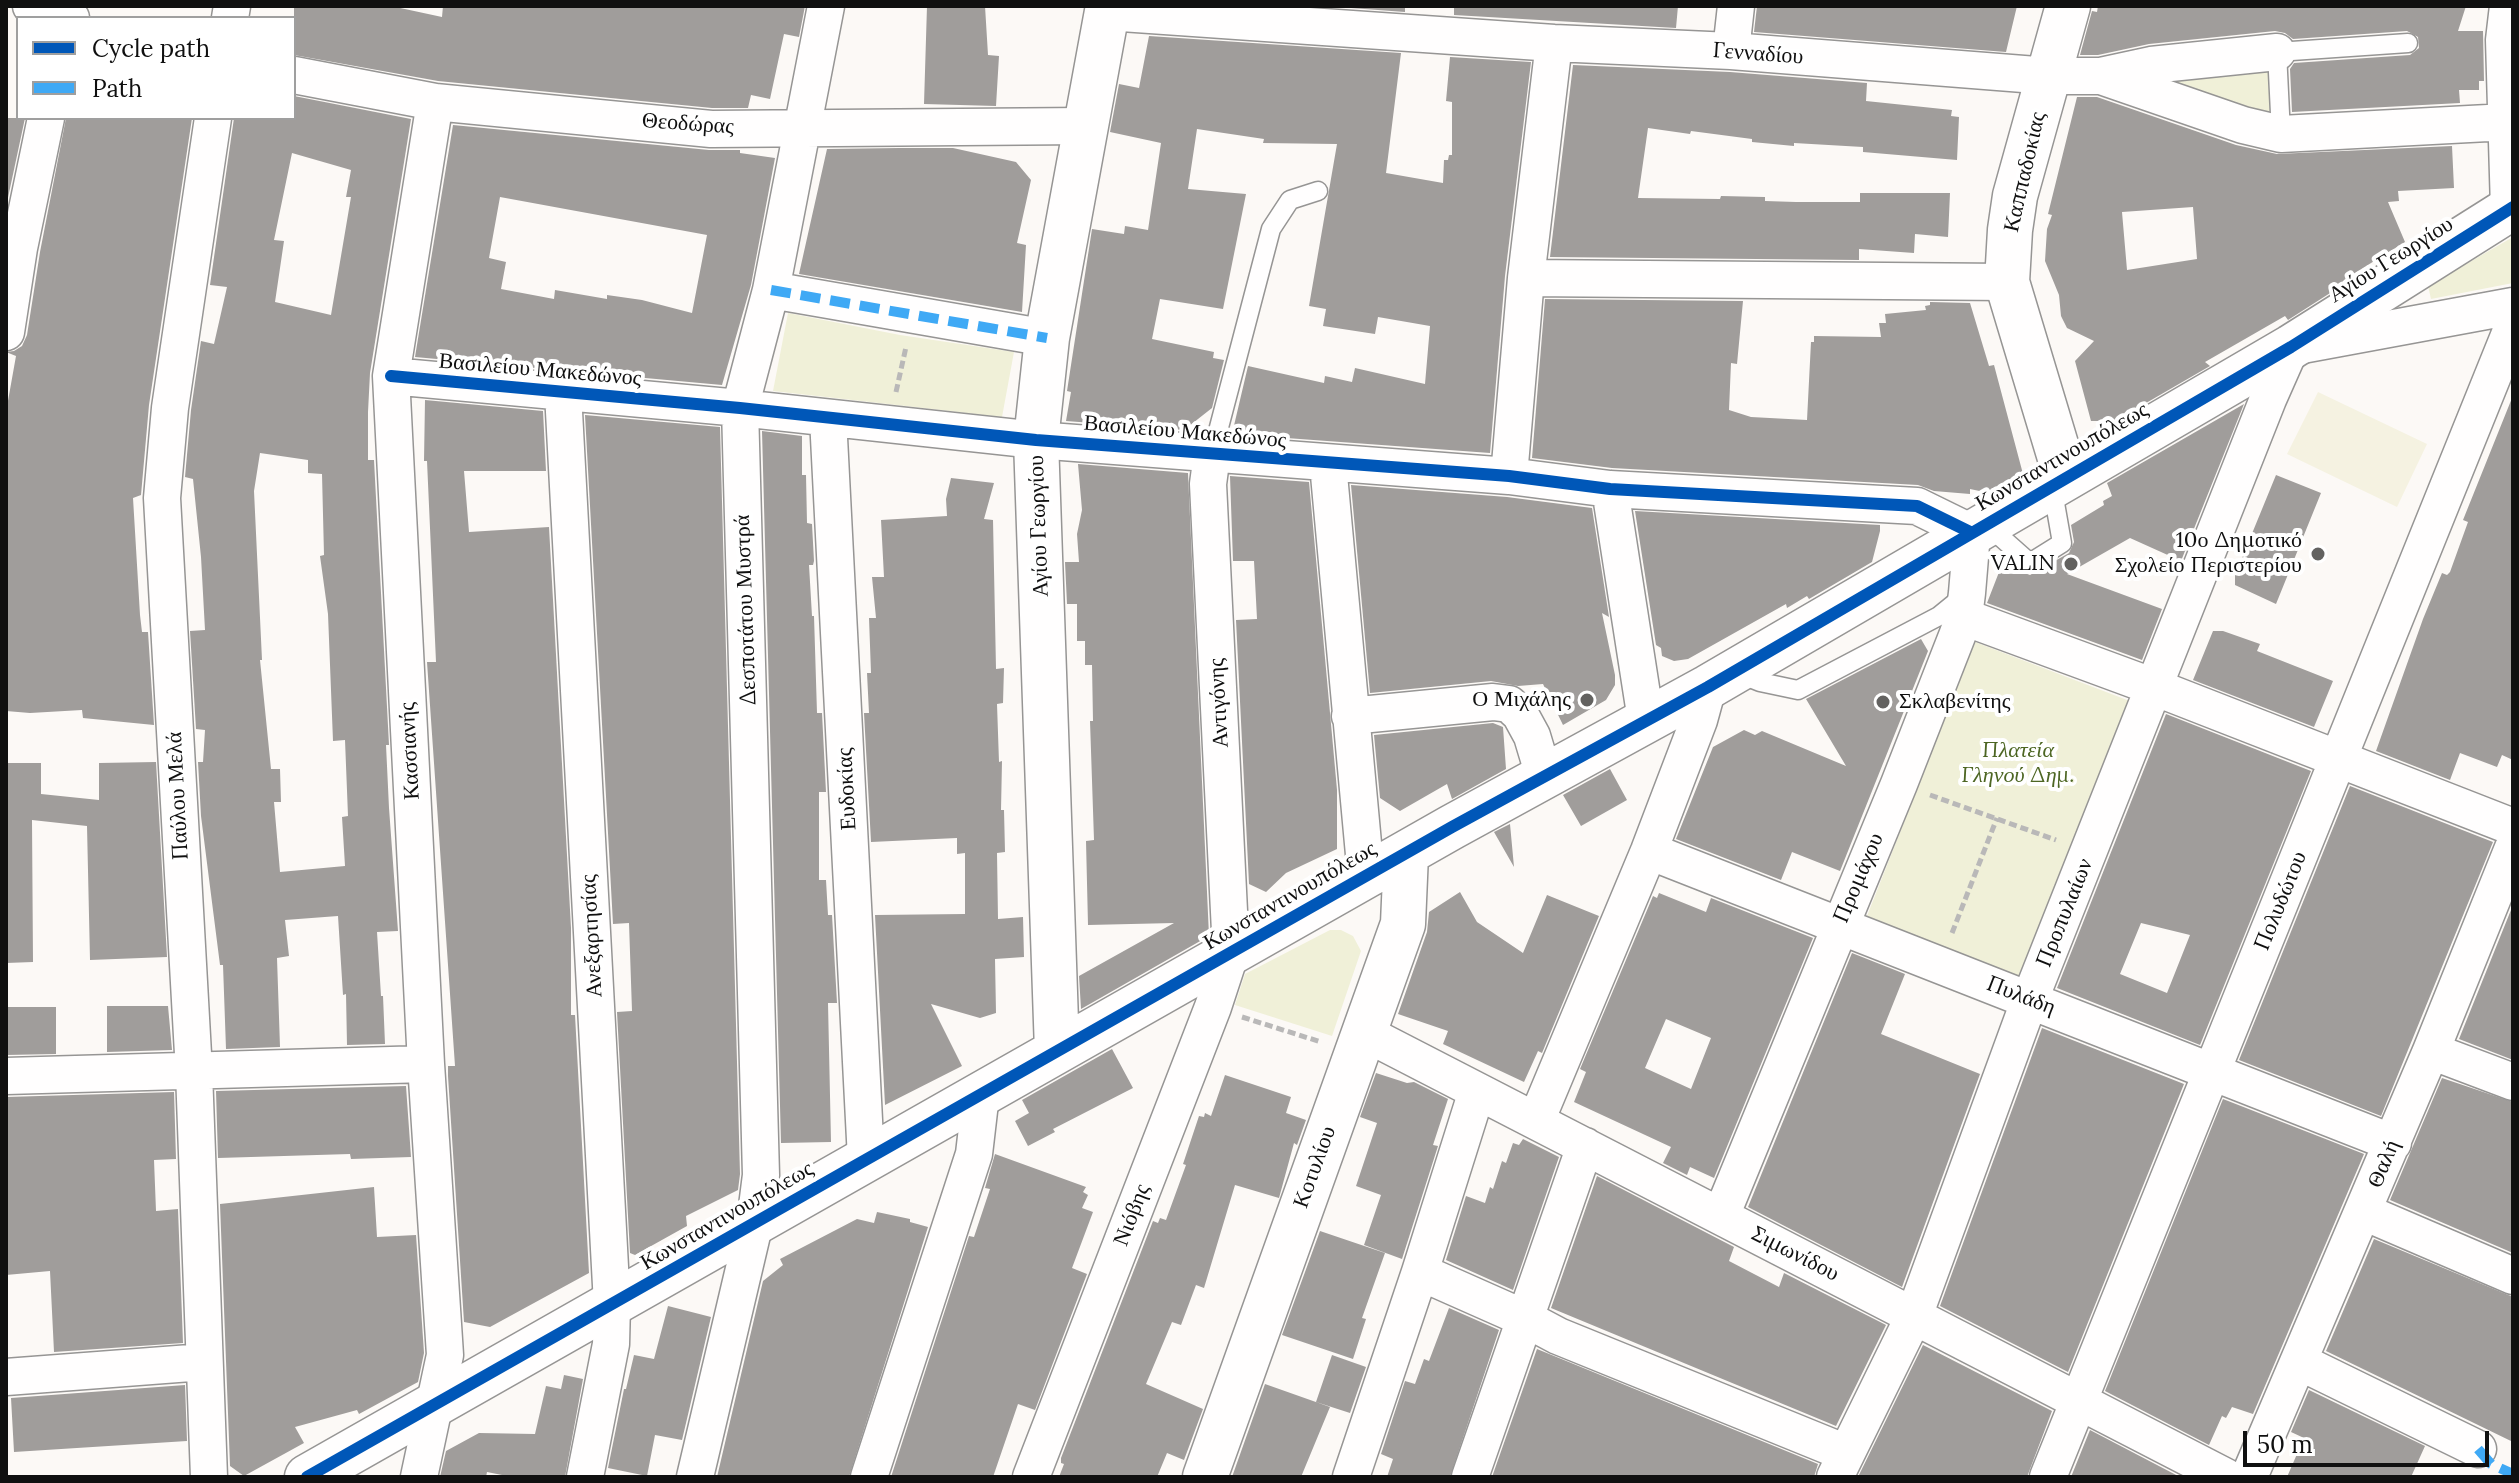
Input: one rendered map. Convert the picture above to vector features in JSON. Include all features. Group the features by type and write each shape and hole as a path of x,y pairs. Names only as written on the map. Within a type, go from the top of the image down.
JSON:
{"street":[{"path":"31,6 62,16"},
{"name":"Δεσποτάτου Μυστρά","path":"695,1477 755,1222 761,1175 740,408 771,290 805,128 826,6"},
{"path":"1731,51 1736,6"},
{"name":"Καππαδοκίας","path":"2059,482 2007,282 2015,196 2068,6"},
{"path":"2508,6 2504,40 2511,208"},
{"name":"Γενναδίου","path":"1107,9 2049,76 2100,76 2151,65 2277,52"},
{"name":"Αγίου Γεωργίου","path":"1057,1051 1036,440 1047,338 1107,9"},
{"path":"1509,476 1526,278 1554,43"},
{"name":"Θεοδώρας","path":"296,75 435,102 711,129 1086,126"},
{"path":"2100,76 2243,125 2281,134 2507,122"},
{"name":"Κασσιανής","path":"419,1477 445,1355 426,1064 391,376 435,102"},
{"path":"6,332 19,248 46,120"},
{"name":"Παύλου Μελά","path":"209,1477 194,1072 162,498 170,408 213,120"},
{"name":"Αγίου Γεωργίου","path":"2291,347 2511,208"},
{"path":"1526,278 2007,282"},
{"path":"771,290 1047,338"},
{"path":"2291,347 2513,306"},
{"name":"Πολυδώτου","path":"2048,1477 2513,326"},
{"name":"Κωνσταντινουπόλεως","path":"307,1477 1231,952 1721,679 2291,347"},
{"name":"Προπυλαίων","path":"1841,1465 1914,1316 2030,999 2291,347"},
{"name":"Βασιλείου Μακεδώνος","path":"391,376 740,408 1036,440 1509,476 1610,489 1917,506 1979,529"},
{"name":"Ανεξαρτησίας","path":"563,393 612,1304 611,1344 585,1477"},
{"name":"Ευδοκίας","path":"828,418 866,1159"},
{"name":"Αντιγόνης","path":"1212,454 1208,484 1231,952"},
{"path":"1328,464 1366,876"},
{"path":"1610,489 1646,720"},
{"name":"Προμάχου","path":"1721,1216 1899,784 1966,605 1979,529"},
{"path":"1966,605 2154,687 2513,827"},
{"path":"1536,1121 1649,851 1699,720 1721,679"},
{"path":"1350,716 1493,702 1509,704 1520,714 1532,736 1544,776"},
{"name":"Θαλή","path":"2249,1477 2393,1143 2513,848"},
{"name":"Πυλάδη","path":"1649,851 2393,1143"},
{"name":"Κοτυλίου","path":"1205,1477 1403,924 1406,854"},
{"name":"Νιόβης","path":"1031,1477 1213,1007 1231,952"},
{"name":"Σιμωνίδου","path":"1360,1043 1477,1091 2226,1477"},
{"path":"2431,1051 2513,1082"},
{"path":"6,1076 426,1064"},
{"path":"1351,1477 1477,1091"},
{"path":"869,1477 974,1154 981,1094"},
{"path":"1470,1477 1585,1146"},
{"path":"2364,1212 2513,1276"},
{"path":"1420,1272 1841,1465"},
{"path":"6,1377 204,1362"},
{"path":"2300,1362 2478,1449"}],"lane":[{"name":"Γενναδίου","path":"2277,52 2408,43"},
{"path":"2277,52 2281,134"},
{"path":"1212,454 1271,229 1290,200 1318,191"},
{"path":"1721,679 1760,682 1798,690 1966,605"}],"path":[{"path":"877,422 893,401 898,387 912,315"},
{"path":"1899,784 2089,852"},
{"path":"1940,965 1997,818"},
{"path":"1213,1007 1360,1043"}],"green space":[{"path":"2268,64 2271,114 2250,112 2160,80"},
{"path":"2513,237 2513,283 2431,299 2428,286"},
{"path":"788,313 900,335 1014,352 1002,417 773,391"},
{"name":"Πλατεία Γληνού Δημ.","path":"1975,642 2135,703 2022,978 1867,916"},
{"path":"1330,930 1341,930 1353,936 1361,951 1332,1036 1235,1005 1245,974"}],"shaded area":[{"path":"2318,392 2427,444 2397,507 2287,454"}],"building":[{"path":"294,6 391,6 442,17 443,6 805,6 799,37 784,34 770,99 751,95 748,108 712,108 438,81 296,55"},
{"path":"927,6 985,6 988,55 999,56 996,106 924,104"},
{"path":"1324,6 1405,6 1405,12"},
{"path":"1454,6 1678,6 1676,28 1454,15"},
{"path":"1757,6 2017,6 2006,52 1754,32"},
{"path":"2098,6 2466,6 2458,31 2483,31 2484,81 2479,81 2479,90 2459,90 2460,103 2292,112 2290,69 2294,63 2410,55 2419,48 2418,37 2407,31 2293,39 2275,31 2149,44 2098,55 2080,55 2092,11 2097,12"},
{"path":"1149,36 1401,53 1386,173 1443,183 1444,160 1452,155 1452,102 1446,101 1450,57 1531,62 1505,276 1490,453 1232,434 1248,366 1324,383 1325,376 1352,382 1355,368 1425,384 1430,326 1378,317 1375,334 1323,326 1326,309 1309,306 1337,144 1263,143 1264,139 1197,129 1188,189 1246,194 1223,309 1160,299 1152,339 1214,352 1213,358 1224,360 1212,408 1184,430 1066,421 1071,392 1067,391 1092,229 1124,234 1125,226 1148,230 1161,143 1110,132 1119,84 1139,88"},
{"path":"1573,65 1730,72 1867,83 1866,101 1952,110 1951,116 1959,117 1957,160 1863,152 1863,147 1794,143 1794,146 1648,128 1638,198 1720,199 1721,196 1765,197 1765,201 1860,202 1860,193 1950,193 1948,237 1915,234 1914,253 1859,249 1859,260 1550,257"},
{"path":"296,96 411,119 370,373 368,412 368,460 374,460 389,745 386,745 389,808 398,931 377,932 385,1044 347,1045 346,994 343,995 338,916 285,920 289,956 277,958 280,1047 226,1049 223,965 220,965 201,816 198,762 203,762 205,730 196,729 190,631 205,630 201,557 193,479 185,477 201,341 214,344 227,287 210,285 234,120 296,120","holes":["292,153 351,170 346,197 351,197 331,315 275,302 284,241 274,240","260,453 308,460 308,473 322,474 324,555 320,556 328,614 333,741 345,740 348,816 342,817 345,866 280,872 274,802 281,802 280,769 271,769 260,660 254,491"]},
{"path":"2077,97 2097,97 2236,145 2277,154 2452,146 2454,188 2398,191 2399,201 2388,202 2405,242 2288,320 2285,316 2205,362 2210,366 2115,421 2091,421 2075,361 2094,341 2067,328 2061,316 2059,295 2045,261 2047,229 2052,215 2048,214","holes":["2193,207 2197,259 2127,270 2122,212"]},
{"path":"6,118 16,118 25,120 6,207"},
{"path":"66,120 192,120 149,405 141,495 133,498 140,615 142,632 148,632 154,725 83,718 82,710 6,711 6,412 16,356 6,352 22,346 27,335"},
{"path":"453,125 709,150 740,150 740,153 775,158 751,285 722,385 415,357","holes":["500,197 707,235 692,313 607,295 607,299 555,290 554,299 501,289 506,262 489,258"]},
{"path":"953,148 1016,162 1031,180 1017,243 1026,245 1022,312 799,274 827,149"},
{"path":"1545,299 1743,301 1737,364 1731,363 1729,410 1751,417 1807,420 1811,342 1814,342 1814,336 1881,337 1879,323 1886,323 1885,314 1926,310 1925,306 1930,302 1970,303 1989,366 1994,365 2023,474 1989,493 1970,489 1970,494 1934,491 1918,485 1612,468 1532,458"},
{"path":"2512,398 2513,760 2502,755 2497,767 2460,753 2450,780 2376,751 2442,573 2447,575 2450,572 2468,522 2463,520"},
{"path":"425,400 543,411 546,471 464,471 469,532 549,527 571,928 571,1015 575,1015 589,1273 490,1327 464,1322 448,1076 448,1066 455,1066 427,662 436,662 427,461 424,461"},
{"path":"2244,404 2181,561 2130,538 2067,574 2162,609 2142,660 1987,603 2001,567 2010,561 2030,575 2069,553 2074,542 2071,525 2104,505 2103,501 2112,496 2107,483"},
{"path":"585,415 720,427 740,1174 738,1190 686,1216 687,1226 635,1255 630,1253 617,1012 632,1011 629,923 613,924"},
{"path":"762,431 802,436 807,523 812,524 814,561 813,565 809,565 817,713 822,713 826,792 819,792 819,880 826,880 828,915 832,915 837,1003 828,1003 831,1142 781,1143"},
{"path":"1078,464 1188,473 1209,936 1081,1009 1079,976 1174,923 1088,925 1086,841 1094,840 1090,721 1093,721 1092,665 1085,665 1085,641 1077,641 1077,604 1067,604 1065,562 1079,562 1077,534 1082,510"},
{"path":"2276,475 2321,493 2276,604 2235,585 2235,575"},
{"path":"1230,476 1309,482 1337,790 1337,849 1286,873 1266,892 1249,884 1236,620 1257,619 1254,561 1233,561"},
{"path":"951,478 994,483 984,519 993,520 996,669 1004,668 1003,703 997,704 1005,852 997,853 998,919 1023,917 1024,957 995,959 996,1013 980,1018 931,1004 962,1066 885,1105 875,915 965,914 965,853 957,854 957,838 871,842 864,713 869,713 869,618 876,618 872,577 884,577 881,520 947,516 946,499"},
{"path":"1351,485 1507,497 1592,508 1609,617 1602,613 1615,675 1615,685 1606,700 1563,725 1543,684 1518,686 1491,681 1370,693"},
{"path":"1635,511 1880,525 1880,531 1872,562 1809,599 1807,596 1787,608 1786,604 1688,659 1674,661 1662,656 1661,648 1656,645"},
{"path":"2213,631 2223,631 2260,644 2257,651 2333,681 2314,727 2193,680"},
{"path":"1921,639 1928,651 1840,871 1792,852 1781,880 1676,839 1713,747 1744,730 1755,735 1762,731 1846,766 1806,699"},
{"path":"2166,714 2311,771 2200,1045 2057,988","holes":["2141,923 2190,935 2167,993 2120,974"]},
{"path":"1493,723 1503,727 1506,769 1452,799 1447,784 1400,811 1380,798 1374,735"},
{"path":"156,762 167,957 90,960 87,826 32,820 33,962 6,963 6,763 41,763 41,794 99,800 99,763"},
{"path":"1610,769 1627,800 1581,826 1563,795"},
{"path":"2350,786 2493,842 2381,1116 2239,1060"},
{"path":"1510,824 1514,867 1494,832"},
{"path":"1460,892 1477,922 1523,953 1547,895 1599,916 1542,1053 1538,1051 1524,1082 1443,1044 1448,1031 1398,1014 1427,932 1429,912"},
{"path":"1659,893 1706,912 1711,898 1813,938 1714,1178 1690,1167 1687,1175 1663,1163 1671,1147 1574,1102 1586,1072 1580,1069 1653,896 1657,898","holes":["1666,1019 1711,1038 1691,1089 1645,1068"]},
{"path":"2513,905 2513,1060 2459,1039"},
{"path":"1852,953 1905,974 1881,1034 1980,1074 1902,1287 1748,1207"},
{"path":"107,1006 168,1006 172,1050 107,1052"},
{"path":"6,1007 56,1007 56,1054 6,1055"},
{"path":"2042,1028 2184,1084 2068,1372 1940,1306"},
{"path":"1112,1049 1133,1088 1053,1129 1055,1132 1028,1146 1015,1121 1029,1113 1022,1100"},
{"path":"1376,1073 1407,1083 1414,1082 1448,1099 1433,1145 1438,1146 1402,1259 1364,1245 1381,1195 1356,1186 1377,1123 1360,1117"},
{"path":"1225,1075 1291,1097 1286,1113 1306,1120 1297,1145 1294,1143 1279,1198 1235,1185 1204,1288 1196,1285 1181,1325 1172,1322 1146,1384 1203,1409 1184,1460 1167,1453 1157,1477 1059,1477 1064,1464 1061,1458 1153,1221 1158,1223 1160,1218 1166,1220 1186,1165 1183,1164 1199,1116 1204,1117 1205,1113 1211,1116"},
{"path":"2442,1078 2513,1102 2513,1253 2390,1200"},
{"path":"406,1086 411,1157 351,1159 350,1154 218,1158 216,1091"},
{"path":"174,1092 176,1159 154,1160 156,1211 178,1209 183,1343 54,1352 50,1271 6,1275 6,1097"},
{"path":"2223,1099 2364,1154 2253,1414 2232,1407 2226,1418 2222,1416 2209,1445 2105,1391"},
{"path":"1523,1139 1559,1157 1513,1290 1446,1260 1466,1196 1485,1203 1502,1161 1506,1163 1513,1143 1519,1145"},
{"path":"995,1154 1086,1187 1083,1192 1088,1195 1082,1208 1093,1212 1072,1268 1087,1274 1035,1410 1018,1404 993,1477 891,1477 969,1236 974,1237 990,1189 985,1188"},
{"path":"1597,1176 1734,1247 1729,1261 1779,1287 1784,1273 1886,1325 1836,1426 1551,1308"},
{"path":"374,1187 377,1237 416,1235 424,1353 418,1382 359,1414 357,1410 295,1427 304,1443 244,1476 230,1466 220,1204"},
{"path":"877,1212 910,1219 910,1222 928,1227 849,1477 717,1477 763,1281 783,1265 780,1259 857,1219 874,1223"},
{"path":"1320,1231 1385,1253 1362,1318 1366,1319 1353,1359 1282,1335"},
{"path":"2374,1239 2513,1297 2513,1442 2326,1351"},
{"path":"668,1306 711,1317 682,1440 655,1435 647,1476 608,1468 634,1355 654,1359"},
{"path":"1449,1308 1499,1330 1450,1477 1387,1477 1393,1459 1381,1454 1405,1381 1415,1384 1424,1359 1429,1361"},
{"path":"1923,1345 2052,1411 2027,1477 1858,1477"},
{"path":"1537,1349 1818,1464 1814,1477 1492,1477"},
{"path":"1332,1355 1366,1367 1350,1413 1316,1402"},
{"path":"564,1375 583,1379 565,1477 512,1477 487,1472 486,1477 440,1477 446,1451 479,1433 535,1434 546,1386 561,1389"},
{"path":"1265,1384 1330,1407 1301,1477 1232,1477"},
{"path":"185,1385 187,1441 14,1452 11,1398"},
{"path":"2309,1390 2425,1446 2411,1477 2287,1477 2304,1438 2291,1432"},
{"path":"2090,1430 2180,1477 2071,1477"}],"marked path":[{"path":"771,290 1047,338"},
{"path":"2478,1449 2491,1464 2513,1474"}],"cycle path":[{"path":"307,1477 1452,827 1708,687 2291,347 2513,207"},
{"path":"391,376 740,408 1036,440 1509,476 1610,489 1917,506 1972,533"}],"place":[{"name":"10ο Δημοτικό Σχολείο Περιστερίου","path":"2318,554"},
{"name":"VALIN","path":"2071,564"},
{"name":"Ο Μιχάλης","path":"1587,700"},
{"name":"Σκλαβενίτης","path":"1883,702"}]}
